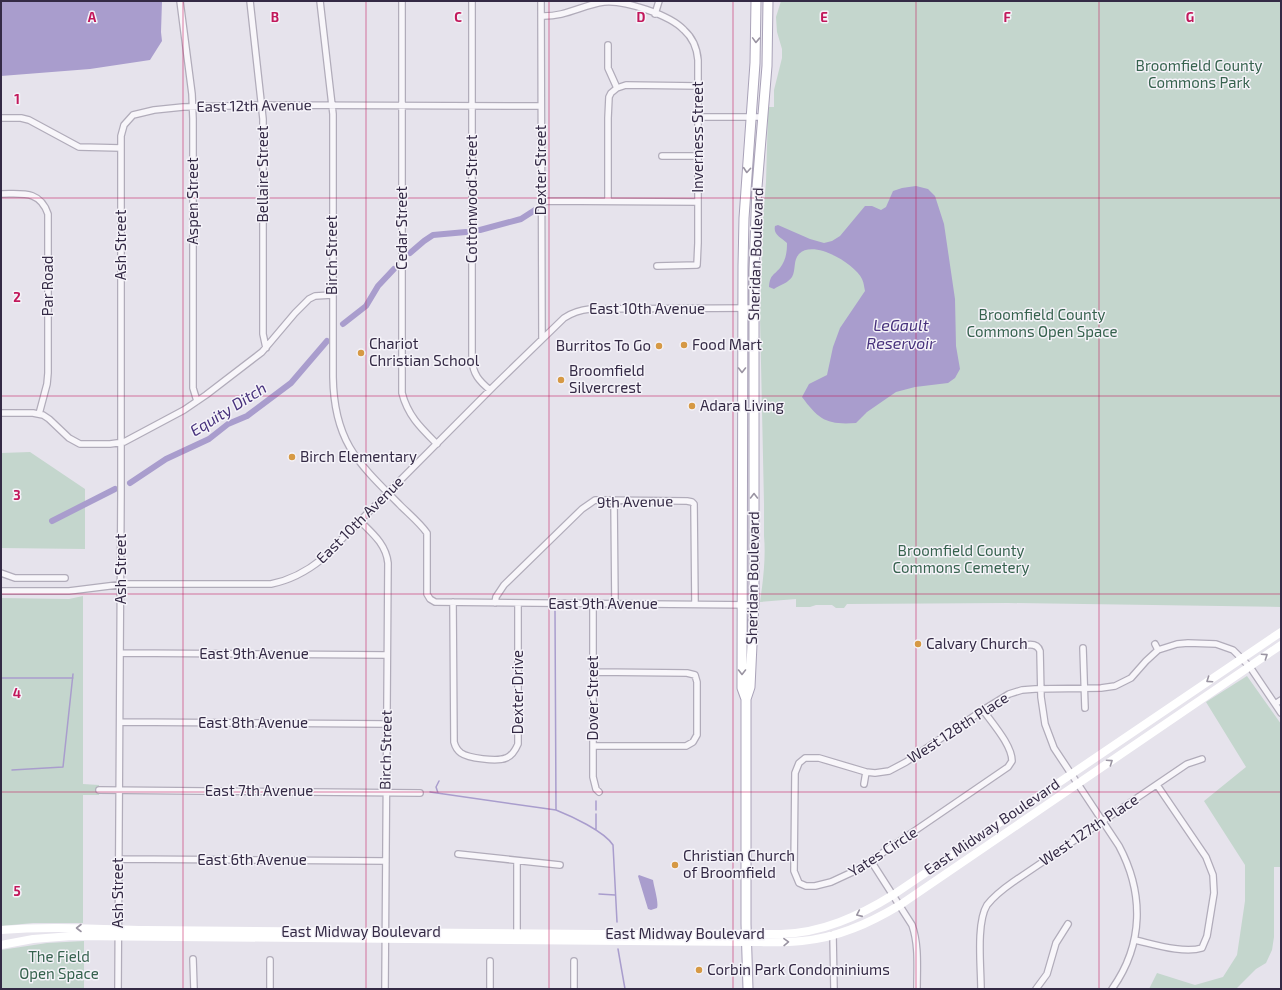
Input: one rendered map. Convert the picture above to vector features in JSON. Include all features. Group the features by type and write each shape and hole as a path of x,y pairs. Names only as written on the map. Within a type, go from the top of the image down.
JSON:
{"main road":[{"name":"Sheridan Boulevard","path":"746,699 742,688 742,308 744,218 752,117 756,1"},
{"name":"Sheridan Boulevard","path":"748,989 746,938 746,699 750,688 754,604 754,308 756,222 767,59 768,1"},
{"name":"East Midway Boulevard","path":"746,938 797,933 821,928 864,912 893,895 1281,632"},
{"name":"East Midway Boulevard","path":"1,930 34,928 118,933 746,938 803,941 833,935 862,926 900,905 1281,646"},
{"name":"East Midway Boulevard","path":"1,945 33,939 118,933"}],"street":[{"name":"Aspen Street","path":"180,1 192,106 193,388 197,401"},
{"name":"Bellaire Street","path":"250,1 262,105 263,334 266,348"},
{"name":"Birch Street","path":"320,1 332,105 333,392 337,418 343,435 355,456 427,534 428,596 435,602 453,602"},
{"name":"Cedar Street","path":"402,1 402,393 410,415 437,444"},
{"name":"Cottonwood Street","path":"472,1 472,360 474,373 481,383 490,390"},
{"name":"Dexter Street","path":"542,1 542,339"},
{"path":"655,14 659,1"},
{"name":"Inverness Street","path":"542,16 559,15 588,4 621,2 670,19 684,29 694,43 698,60 697,265 657,266"},
{"path":"608,45 608,68 617,88"},
{"path":"608,201 608,104 611,93 617,88 626,85 698,86"},
{"name":"East 12th Avenue","path":"121,148 121,136 124,125 132,116 154,110 192,106 541,106"},
{"path":"698,117 763,117"},
{"path":"1,118 21,118 29,120 79,147 121,148"},
{"name":"Ash Street","path":"118,989 122,442 121,148"},
{"path":"662,156 698,156"},
{"name":"Par Road","path":"1,194 31,195 41,201 48,214 48,373 40,414"},
{"path":"542,201 698,202"},
{"path":"1,413 40,414 49,419 69,438 78,443 110,444 122,442 139,435 197,401 266,348 305,302 316,296 332,295"},
{"name":"East 10th Avenue","path":"1,591 68,591 121,584 265,584 282,582 300,575 314,565 542,339 572,312 580,310 754,308"},
{"name":"9th Avenue","path":"495,603 496,597 504,585 582,509 595,500 614,500 687,501 694,504 695,604"},
{"path":"614,500 615,604"},
{"name":"Birch Street","path":"360,521 382,544 387,557 385,989"},
{"path":"1,573 15,578 65,578"},
{"name":"East 9th Avenue","path":"453,602 754,604"},
{"name":"Dexter Drive","path":"453,602 454,742 460,752 467,756 502,760 516,750 518,744 518,603"},
{"name":"Dover Street","path":"593,604 594,778 596,789 599,792"},
{"name":"West 128th Place","path":"800,761 810,757 819,758 866,772 883,772 897,768 1009,694 1022,690 1109,687 1120,684 1131,678 1158,650 1177,644 1211,643 1228,648 1250,667 1281,713"},
{"path":"1155,644 1158,650"},
{"path":"1026,645 1033,645 1040,651 1041,689 1045,724 1054,748 1103,821 1125,858 1134,883 1137,915 1135,940 1126,965 1112,989"},
{"path":"1082,648 1085,708"},
{"name":"East 9th Avenue","path":"120,653 387,655"},
{"path":"593,672 687,673 695,675 698,682 697,735 693,742 686,746 593,746"},
{"path":"1275,704 1281,700"},
{"name":"Yates Circle","path":"800,761 796,767 794,783 794,871 798,885 815,886 832,882 852,873 997,776 1015,761 1006,744 983,710"},
{"name":"East 8th Avenue","path":"120,722 387,724"},
{"path":"796,754 800,761"},
{"name":"West 127th Place","path":"981,989 981,926 984,912 992,899 1001,891 1187,764 1202,759"},
{"path":"864,784 866,772"},
{"path":"1135,940 1184,950 1202,948 1207,936 1214,893 1213,875 1206,857 1156,785"},
{"name":"East 7th Avenue","path":"99,790 420,793"},
{"path":"458,854 560,865"},
{"name":"East 6th Avenue","path":"118,859 386,861"},
{"path":"517,937 518,861"},
{"path":"871,861 912,924 917,948 917,989"},
{"path":"1036,989 1047,974 1056,943 1068,924"},
{"path":"833,935 834,989"},
{"path":"194,959 194,989"},
{"path":"270,960 270,989"},
{"path":"490,961 490,989"},
{"path":"574,961 574,989"}],"green space":[{"name":"Broomfield County Commons Open Space","path":"781,1 1281,1 1281,607 1008,603 847,604 844,608 836,608 832,605 796,607 796,599 760,602 765,553 760,316 763,219 766,182 768,112 769,107 774,107 774,90 782,58 782,49 777,32 776,17"},
{"path":"30,452 85,489 85,549 1,548 1,453"},
{"name":"The Field Open Space","path":"83,596 83,784 99,785 99,795 83,795 83,923 33,923 1,926 1,598 69,599"},
{"path":"1247,676 1281,724 1281,867 1274,867 1274,937 1272,950 1266,963 1256,969 1236,989 1149,989 1157,973 1195,985 1223,977 1237,955 1245,901 1245,865 1204,801 1246,767 1206,702"},
{"name":"The Field Open Space","path":"84,941 84,989 1,989 1,950 47,943"}],"water":[{"path":"1,1 162,1 162,41 150,60 90,69 1,76"},
{"name":"LeGault Reservoir","path":"916,186 928,189 935,196 944,224 955,299 956,346 960,369 955,378 948,383 915,387 896,392 867,412 856,423 831,422 819,416 802,397 809,384 827,375 833,347 840,328 865,291 863,282 858,273 843,261 834,255 814,249 806,250 797,256 792,277 788,281 774,289 769,287 771,278 784,262 787,250 787,243 776,234 775,226 778,225 810,239 824,243 832,241 840,236 865,206 872,206 881,210 886,207 893,191"},
{"path":"639,875 653,880 657,899 657,908 651,910 648,909 638,876"}],"waterway":[{"name":"Equity Ditch","path":"480,230 521,219 535,210"},
{"name":"Equity Ditch","path":"410,253 433,235 466,232"},
{"name":"Equity Ditch","path":"343,324 366,306 378,286 394,269"},
{"name":"Equity Ditch","path":"130,483 166,459 209,439 228,424 247,416 291,383 327,341"},
{"name":"Equity Ditch","path":"52,521 115,489"},
{"path":"555,611 556,810"},
{"path":"12,770 63,767 73,674"},
{"path":"1,678 73,678"},
{"path":"438,793 436,787 439,781"},
{"path":"430,792 556,810 595,829 613,845 617,922"},
{"path":"596,801 596,810"},
{"path":"596,814 596,830"},
{"path":"599,894 615,895"},
{"path":"618,949 625,989"}],"place":[{"name":"Food Mart","path":"684,345"},
{"name":"Burritos To Go","path":"659,346"},
{"name":"Chariot Christian School","path":"361,353"},
{"name":"Broomfield Silvercrest","path":"561,380"},
{"name":"Adara Living","path":"692,406"},
{"name":"Birch Elementary","path":"292,457"},
{"name":"Calvary Church","path":"918,644"},
{"name":"Christian Church of Broomfield","path":"675,865"},
{"name":"Corbin Park Condominiums","path":"699,970"}],"park label":[{"name":"Broomfield County Commons Park","path":"1199,74"},
{"name":"Broomfield County Commons Cemetery","path":"961,560"}]}
